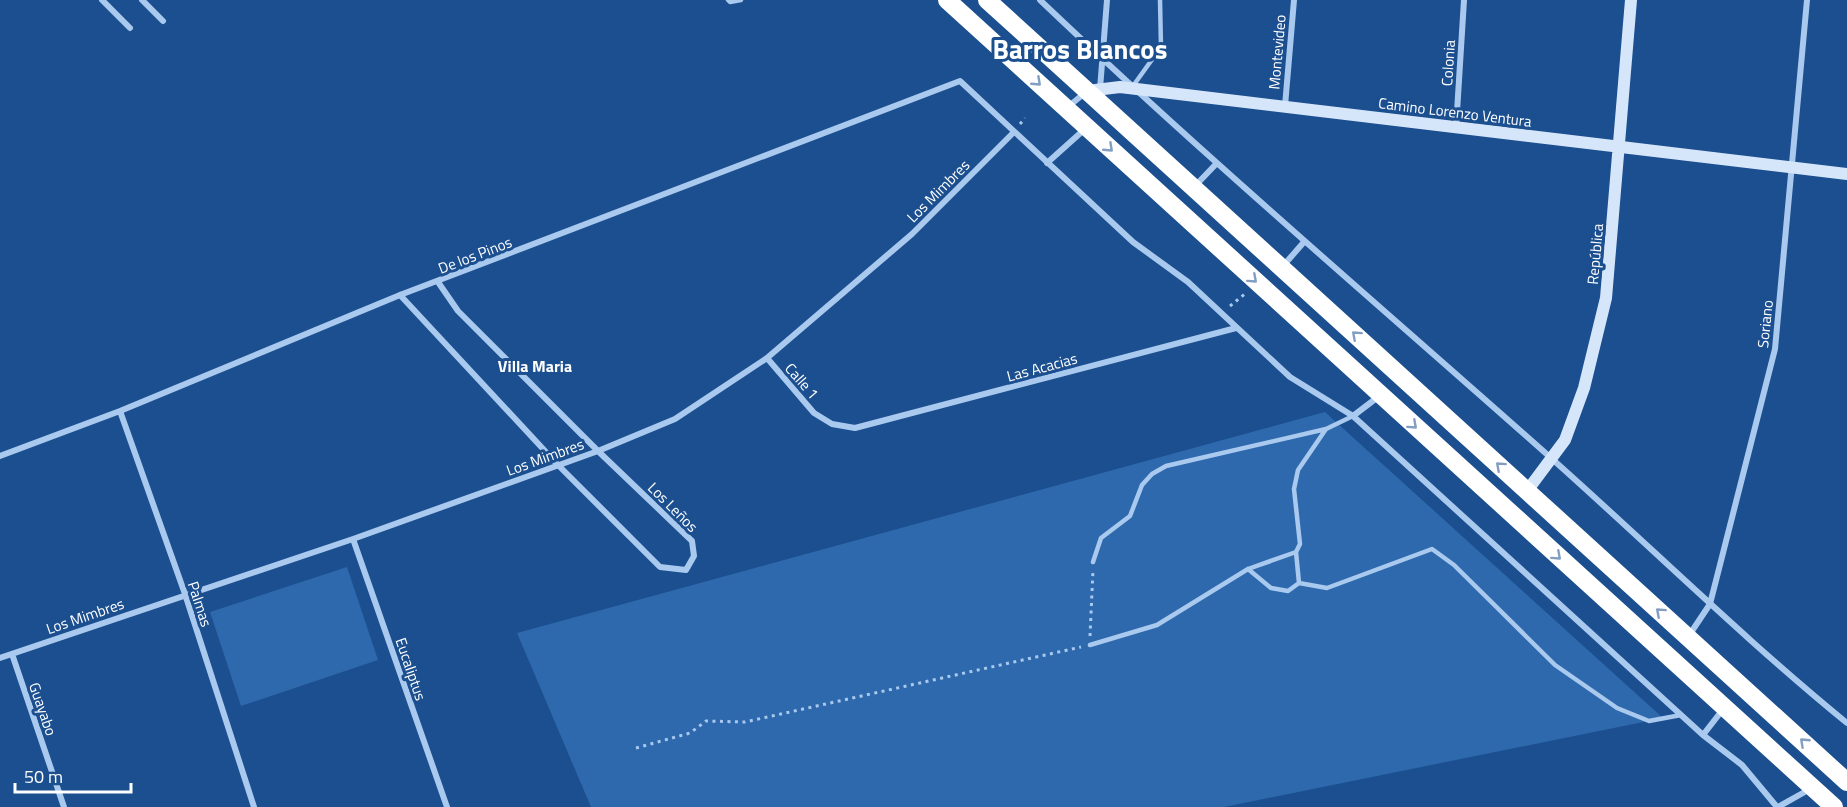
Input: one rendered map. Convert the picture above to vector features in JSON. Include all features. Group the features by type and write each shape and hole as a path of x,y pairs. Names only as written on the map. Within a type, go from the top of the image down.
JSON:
{"highway":[{"path":"947,0 1834,807"},
{"path":"987,0 1094,90 1194,187 1847,782"}],"street":[{"path":"102,0 130,28"},
{"path":"142,0 163,21"},
{"path":"1040,0 1131,88 1553,460 1775,665 1847,723"},
{"path":"1066,108 1094,90 1102,59 1107,0"},
{"name":"Montevideo","path":"1285,105 1294,0"},
{"name":"Colonia","path":"1455,128 1464,0"},
{"name":"República","path":"1527,491 1553,460 1565,441 1584,388 1606,298 1631,0"},
{"name":"Soriano","path":"1688,637 1710,604 1775,349 1807,0"},
{"name":"De los Pinos","path":"0,456 120,411 400,296 960,81 1013,133"},
{"name":"Camino Lorenzo Ventura","path":"1094,90 1131,88 1285,105 1455,128 1847,174"},
{"path":"1047,163 1087,127"},
{"path":"1013,133 1133,242 1188,282 1290,377 1353,416 1703,735 1742,765 1778,807 1813,787"},
{"name":"Los Mimbres","path":"0,658 353,539 598,451 675,419 767,358 912,234 1013,133"},
{"path":"1194,187 1217,163"},
{"path":"1282,267 1304,242"},
{"name":"Los Leños","path":"400,296 558,465 660,567 686,570 694,556 692,541 598,451 459,311 438,282"},
{"name":"Las Acacias","path":"855,428 1236,328"},
{"name":"Calle 1","path":"767,358 814,413 832,424 855,428"},
{"path":"1353,416 1380,395"},
{"name":"Palmas","path":"120,411 185,594 254,807"},
{"name":"Eucaliptus","path":"353,539 447,807"},
{"name":"Guayabo","path":"12,654 64,807"},
{"path":"1703,735 1724,707"}],"lane":[{"path":"728,0 741,0"},
{"path":"1131,88 1161,47 1160,0"},
{"path":"1093,562 1101,538 1130,516 1143,485 1152,474 1166,466 1326,429 1353,416"},
{"path":"1299,583 1296,552 1300,544 1294,489 1298,470 1326,429"},
{"path":"1248,569 1271,588 1288,591 1299,583 1327,588 1432,549 1454,565 1555,665 1617,708 1649,721 1681,715"},
{"path":"1090,645 1157,625 1248,569 1296,552"}],"path":[{"path":"1221,312 1258,283"},
{"path":"636,748 690,733 706,722 745,722 1090,645 1093,562"}],"shaded area":[{"path":"1325,412 1663,718 1224,807 591,807 517,633"},
{"path":"347,567 378,660 241,706 210,612"}],"district":[{"name":"Barros Blancos","path":"1080,48"},
{"name":"Villa Maria","path":"535,366"}]}
